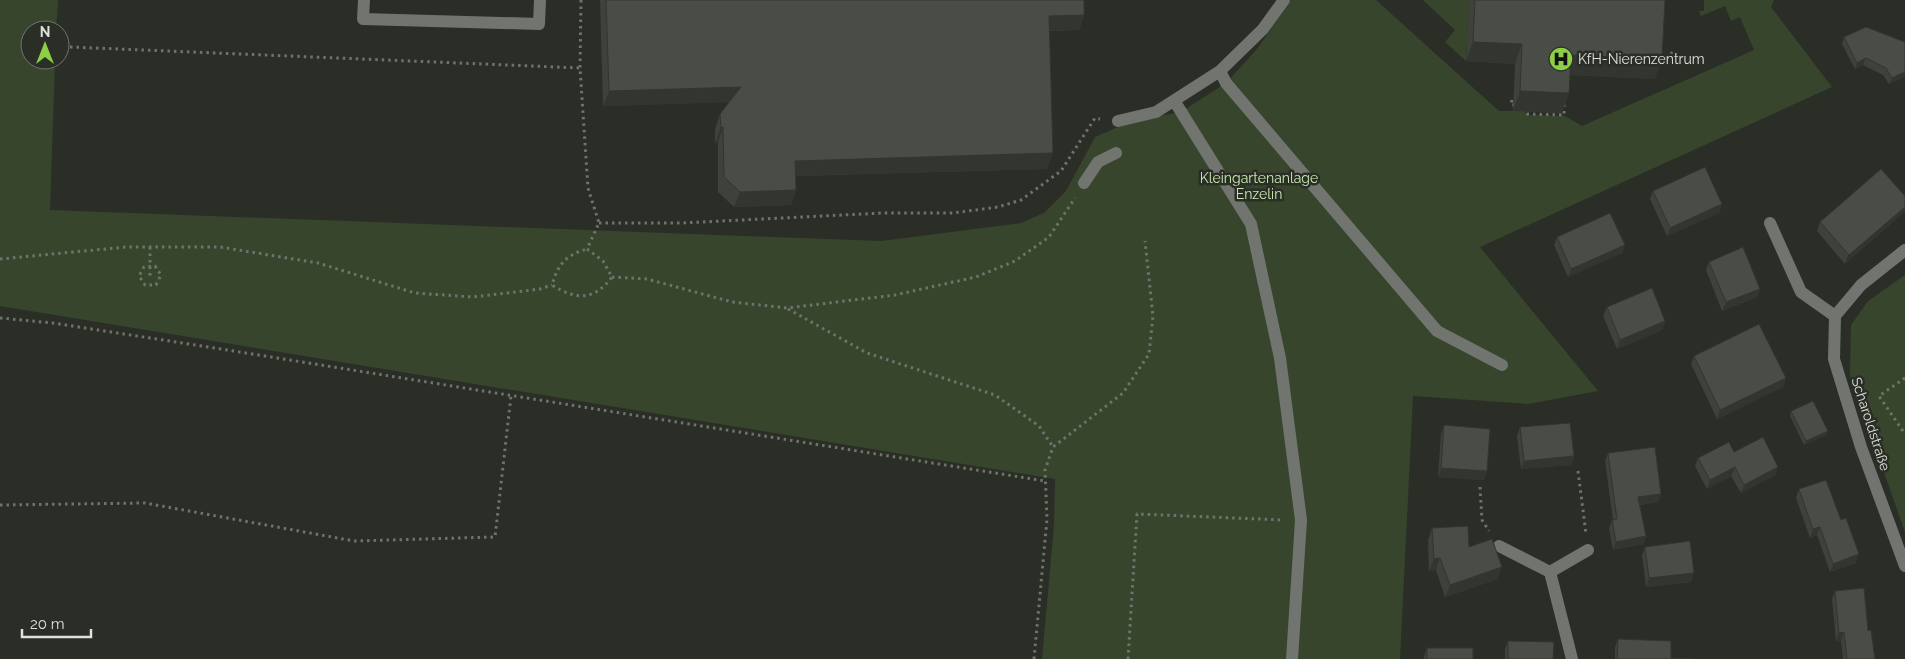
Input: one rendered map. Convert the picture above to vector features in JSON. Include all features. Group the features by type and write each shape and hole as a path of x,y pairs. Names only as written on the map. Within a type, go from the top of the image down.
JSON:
{"street":[{"path":"364,0 363,19 539,24 540,0"},
{"path":"1118,121 1156,112 1175,102 1220,72 1263,30 1284,0"},
{"path":"1220,72 1226,84 1436,331 1502,365"},
{"path":"1175,102 1251,224 1280,358 1301,520 1292,659"},
{"path":"1084,183 1098,162 1116,153"},
{"path":"1770,223 1801,292 1835,316 1861,285 1905,250"},
{"name":"Scharoldstraße","path":"1835,316 1834,359 1861,447 1905,566"},
{"path":"1499,546 1550,572 1572,659"},
{"path":"1550,572 1588,550"}],"path":[{"path":"552,285 556,270 572,254 587,249 599,223 588,188 580,68 581,0"},
{"path":"70,47 580,68"},
{"path":"1656,56 1666,56 1676,51"},
{"path":"1512,100 1511,105 1527,106 1527,114 1564,115 1564,101"},
{"path":"599,223 682,223 883,213 953,213 998,207 1021,200 1061,171 1096,118 1118,121"},
{"path":"612,277 647,279 732,302 787,308 895,295 976,277 1015,261 1049,237 1084,183"},
{"path":"1034,659 1047,519 1045,470 1053,447 1123,393 1149,354 1153,316 1145,241"},
{"path":"150,247 150,279"},
{"path":"0,259 116,248 220,247 318,263 415,293 472,297 540,289 552,285"},
{"path":"587,249 603,261 612,277"},
{"path":"155,266 161,275 156,285 145,286 139,276 144,267 150,267 155,266"},
{"path":"552,285 568,295 586,296 602,290 612,277"},
{"path":"787,308 867,352 995,394 1039,426 1053,447"},
{"path":"0,318 53,323 1045,481"},
{"path":"1905,378 1879,396 1905,434"},
{"path":"0,505 145,503 354,541 495,537 511,396"},
{"path":"1578,471 1588,550"},
{"path":"1480,487 1482,520 1499,546"},
{"path":"1128,659 1137,514 1301,520"}],"green space":[{"name":"Kleingartenanlage Enzelin","path":"0,0 58,0 57,20 20,20 20,70 55,70 50,210 881,241 1021,223 1044,213 1066,191 1095,137 1132,121 1181,112 1226,83 1257,49 1291,0 1376,0 1499,111 1525,111 1525,115 1565,116 1582,126 1754,50 1740,17 1731,21 1725,6 1701,16 1699,11 1704,11 1704,0 1774,0 1771,7 1832,87 1480,247 1598,391 1528,404 1413,396 1400,659 1042,659 1054,526 1055,479 0,306"},
{"path":"1423,0 1469,0 1466,61 1445,42 1455,30"},
{"path":"1905,275 1905,532 1850,376 1851,325 1868,301"}],"building":[{"path":"606,0 1084,0 1084,15 1049,16 1053,153 795,161 796,190 740,192 724,177 723,127 721,128 720,114 741,87 609,91"},
{"name":"KfH-Nierenzentrum","path":"1475,0 1665,0 1662,59 1571,55 1569,93 1520,91 1522,44 1473,42"},
{"path":"1866,27 1905,42 1905,72 1892,78 1886,68 1866,58 1857,63 1844,37"},
{"path":"1705,167 1722,204 1670,228 1653,191"},
{"path":"1881,169 1905,196 1905,207 1849,255 1820,222"},
{"path":"1610,213 1625,245 1571,269 1557,237"},
{"path":"1743,247 1760,289 1726,302 1709,262"},
{"path":"1652,288 1665,321 1620,340 1607,307"},
{"path":"1759,324 1786,378 1720,410 1694,356"},
{"path":"1813,401 1828,431 1806,441 1791,411"},
{"path":"1570,423 1574,456 1524,461 1520,427"},
{"path":"1444,425 1490,429 1487,471 1441,468"},
{"path":"1763,437 1778,467 1744,485 1735,467 1710,480 1698,458 1729,442 1734,452"},
{"path":"1655,447 1661,494 1638,497 1646,536 1616,542 1612,520 1617,519 1608,453"},
{"path":"1826,480 1841,520 1846,518 1859,554 1833,564 1820,527 1813,529 1799,489"},
{"path":"1468,526 1469,547 1492,539 1502,567 1450,585 1440,558 1434,559 1432,528"},
{"path":"1690,541 1694,573 1649,578 1645,547"},
{"path":"1864,588 1868,631 1871,630 1875,659 1847,659 1844,632 1839,633 1835,591"},
{"path":"1618,639 1671,641 1671,658 1693,659 1617,659"},
{"path":"1508,641 1554,642 1553,659 1508,659"},
{"path":"1427,648 1473,648 1473,659 1427,659"}],"place":[{"name":"KfH-Nierenzentrum","path":"1561,59"}]}
